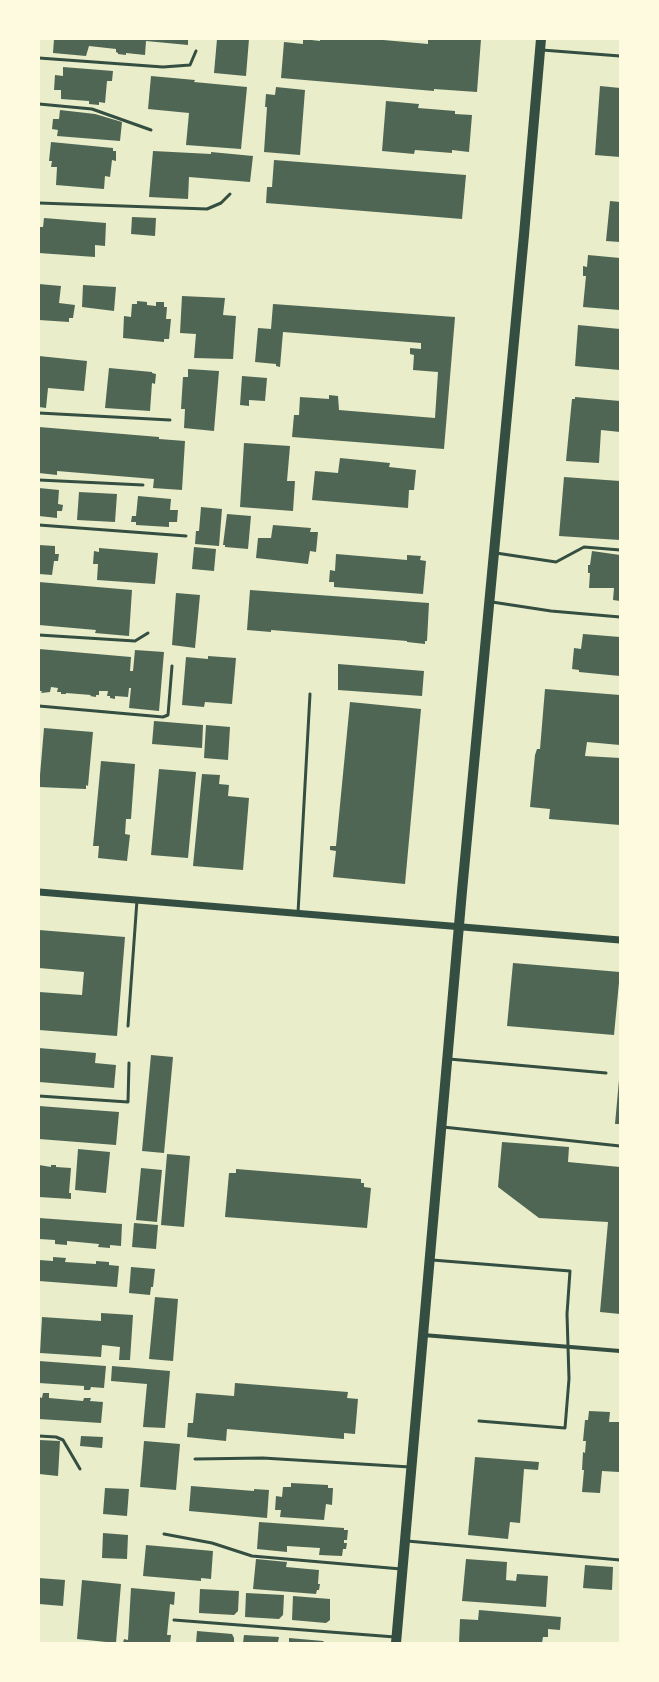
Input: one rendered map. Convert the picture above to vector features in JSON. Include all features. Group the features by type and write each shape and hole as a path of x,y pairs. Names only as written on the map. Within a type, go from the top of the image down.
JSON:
{"main road":[{"path":"396,1640 459,927 541,39"}],"street":[{"path":"39,892 620,940"},
{"path":"423,1334 568,1348 620,1351"}],"lane":[{"path":"540,50 620,56"},
{"path":"39,58 163,67 190,65 196,51"},
{"path":"39,104 92,109 151,130"},
{"path":"39,203 207,209 221,203 230,194"},
{"path":"39,414 170,420"},
{"path":"39,480 144,485"},
{"path":"39,525 186,536"},
{"path":"494,553 556,562 584,547 620,550"},
{"path":"490,602 551,611 620,617"},
{"path":"39,635 135,640 148,633"},
{"path":"39,706 163,717 168,714 172,666"},
{"path":"298,914 310,694"},
{"path":"128,1026 137,900"},
{"path":"448,1059 606,1073"},
{"path":"39,1096 128,1102 129,1063"},
{"path":"442,1127 620,1146"},
{"path":"430,1260 570,1272 567,1314 569,1379 565,1428 479,1421"},
{"path":"39,1436 56,1437 63,1440 80,1469"},
{"path":"194,1459 263,1458 412,1467"},
{"path":"164,1534 212,1543 252,1556 403,1569"},
{"path":"405,1541 620,1560"},
{"path":"174,1620 396,1640"}],"building":[{"path":"54,39 188,39 188,45 146,41 145,55 126,53 126,55 118,54 116,49 89,46 86,56 53,53"},
{"path":"217,39 249,39 246,76 214,73"},
{"path":"303,39 320,41 320,39 372,39 428,44 428,40 481,39 477,92 434,89 434,91 281,78 284,42 303,44"},
{"path":"63,67 113,71 112,81 107,81 105,103 99,102 99,105 89,104 89,101 61,99 61,90 54,90 55,75 63,76"},
{"path":"151,76 247,87 241,149 186,145 189,113 148,109"},
{"path":"600,86 620,88 620,157 595,155"},
{"path":"276,87 305,90 300,155 264,152 267,107 265,107 266,94 275,95"},
{"path":"386,101 419,104 418,108 455,111 455,114 472,115 469,152 452,150 452,153 415,150 414,154 382,151"},
{"path":"60,110 95,114 122,122 120,141 57,136 58,130 52,129 53,119 59,119"},
{"path":"51,142 113,148 113,151 116,151 116,161 112,160 110,177 105,176 104,189 56,185 57,167 51,167 52,161 49,161"},
{"path":"153,151 211,154 211,152 253,156 250,182 189,177 188,199 149,197"},
{"path":"274,160 466,175 462,219 266,203 267,187 272,187"},
{"path":"610,201 620,202 620,242 606,241"},
{"path":"132,217 156,218 155,236 131,234"},
{"path":"44,218 106,223 105,246 95,245 95,257 39,253 39,227 43,227"},
{"path":"588,255 620,258 620,310 583,307 586,276 583,276 583,266 587,267"},
{"path":"39,284 61,286 59,303 75,305 73,318 69,318 69,322 39,320"},
{"path":"83,285 116,287 114,311 82,307"},
{"path":"182,296 225,298 223,315 236,316 233,359 194,358 196,334 180,333"},
{"path":"137,301 147,302 147,305 156,306 156,302 164,302 164,307 167,307 166,319 171,319 169,339 164,339 164,342 123,338 124,316 131,317 132,304 137,304"},
{"path":"273,304 455,317 444,449 292,437 294,415 299,415 300,397 329,399 329,395 338,396 339,410 435,418 438,372 413,370 414,355 410,354 410,348 421,349 421,343 283,332 280,367 276,366 276,364 255,362 258,328 271,329"},
{"path":"578,325 620,329 620,370 575,366"},
{"path":"39,356 87,361 84,391 48,388 46,408 39,407"},
{"path":"109,368 152,372 156,374 155,384 152,383 150,411 105,408"},
{"path":"188,369 219,371 214,431 184,428 185,409 181,409 183,377 188,377"},
{"path":"242,376 267,378 265,401 249,400 249,406 240,405"},
{"path":"575,397 620,401 620,432 601,430 599,463 566,461 572,399 575,399"},
{"path":"39,427 159,437 159,439 185,441 182,490 153,488 154,479 57,471 57,475 39,473"},
{"path":"244,443 290,446 287,481 295,481 293,511 240,507"},
{"path":"340,458 390,463 389,467 416,470 414,490 409,490 408,508 312,500 315,471 338,473"},
{"path":"564,477 620,481 620,540 559,536"},
{"path":"39,488 59,490 58,504 63,505 62,511 57,511 57,518 39,516"},
{"path":"79,492 117,494 115,522 77,520"},
{"path":"138,496 171,499 170,510 178,510 177,522 169,522 169,527 136,525 136,522 131,522 132,516 136,516"},
{"path":"201,507 222,509 219,546 195,544 196,531 199,531"},
{"path":"227,514 251,516 248,549 225,547 225,545 223,545"},
{"path":"273,525 311,528 310,532 318,532 316,552 310,551 308,564 256,558 258,538 271,538"},
{"path":"39,545 55,546 55,554 59,554 58,561 54,561 52,575 39,574"},
{"path":"194,547 216,549 214,571 192,569"},
{"path":"99,548 158,553 155,584 97,580 98,564 93,564 94,551 99,552"},
{"path":"592,551 620,555 620,601 613,600 614,588 589,588 590,573 588,573 588,565 590,565"},
{"path":"336,554 407,560 407,555 421,556 420,560 426,561 423,594 334,587 334,582 329,582 330,570 335,571"},
{"path":"39,582 132,590 129,636 95,633 96,630 39,625"},
{"path":"250,590 429,603 427,641 425,641 425,644 407,641 271,630 271,632 247,630"},
{"path":"176,593 200,595 195,648 172,645"},
{"path":"583,634 620,637 620,676 579,672 579,670 572,669 574,648 581,649"},
{"path":"39,649 131,657 130,671 133,671 135,650 164,652 159,711 129,708 131,688 129,688 128,697 115,696 115,699 107,696 108,691 99,691 99,695 96,695 96,697 90,696 91,695 61,694 61,692 57,692 58,688 51,687 50,692 41,693 42,691 39,691"},
{"path":"208,656 236,658 232,704 205,702 204,707 182,705 186,657 208,659"},
{"path":"338,664 424,671 422,696 338,690"},
{"path":"545,689 620,695 620,745 587,742 585,756 620,758 620,825 549,819 550,809 530,807 535,755 537,749 540,749"},
{"path":"350,702 421,709 405,884 333,877 336,851 330,850 330,846 336,846"},
{"path":"154,721 203,725 202,748 152,744"},
{"path":"206,725 230,727 228,760 204,758"},
{"path":"44,728 93,732 88,786 86,785 86,789 39,787"},
{"path":"101,761 135,764 131,819 126,819 125,834 130,835 127,861 98,858 99,846 93,846"},
{"path":"159,769 196,772 188,858 151,855"},
{"path":"202,774 220,775 219,784 229,785 228,796 249,798 243,870 193,866"},
{"path":"39,930 125,937 117,1036 39,1030 39,992 82,995 84,972 39,968"},
{"path":"513,963 620,972 614,1035 507,1026"},
{"path":"39,1048 96,1053 95,1063 116,1065 114,1088 39,1082"},
{"path":"151,1055 173,1057 164,1153 142,1151"},
{"path":"619,1080 620,1124 615,1124"},
{"path":"39,1106 119,1112 116,1145 39,1139"},
{"path":"502,1142 569,1147 568,1162 620,1167 620,1314 600,1312 608,1222 539,1218 498,1187"},
{"path":"78,1149 110,1152 106,1193 75,1190"},
{"path":"167,1154 190,1156 184,1227 161,1225"},
{"path":"39,1165 51,1167 51,1165 56,1165 56,1167 71,1168 69,1193 71,1193 71,1199 39,1197"},
{"path":"141,1168 162,1170 157,1222 136,1220"},
{"path":"236,1169 361,1179 361,1183 364,1183 364,1187 371,1188 367,1228 225,1217 229,1173 236,1173"},
{"path":"39,1218 122,1224 121,1246 110,1245 110,1248 98,1247 99,1244 67,1241 67,1245 55,1244 55,1240 39,1239"},
{"path":"134,1223 158,1225 156,1249 132,1247"},
{"path":"53,1257 66,1258 65,1262 96,1264 96,1261 109,1262 109,1265 119,1266 117,1287 39,1281 39,1260 53,1261"},
{"path":"131,1267 155,1269 153,1287 151,1287 150,1295 129,1293"},
{"path":"155,1297 178,1299 173,1361 149,1359"},
{"path":"101,1313 133,1315 130,1360 119,1360 120,1347 102,1345 101,1357 40,1353 42,1317 101,1321"},
{"path":"39,1361 106,1366 104,1388 91,1387 90,1390 84,1390 84,1386 39,1383"},
{"path":"112,1366 170,1371 165,1428 143,1427 147,1384 111,1381"},
{"path":"235,1383 348,1392 347,1398 358,1399 355,1434 344,1433 344,1439 227,1429 226,1441 187,1437 188,1423 193,1423 196,1393 234,1396"},
{"path":"43,1393 49,1393 49,1398 83,1401 84,1398 91,1398 90,1401 103,1402 101,1423 39,1419 39,1397 42,1398"},
{"path":"589,1411 610,1412 609,1422 620,1422 619,1472 602,1471 600,1493 582,1492 584,1470 582,1470 583,1452 585,1453 586,1441 583,1441 585,1420 588,1420"},
{"path":"81,1436 103,1437 102,1448 80,1446"},
{"path":"39,1440 60,1441 58,1476 39,1474"},
{"path":"144,1441 180,1444 176,1490 140,1487"},
{"path":"475,1457 539,1462 538,1470 524,1469 520,1523 510,1522 508,1539 468,1535"},
{"path":"291,1483 328,1485 328,1488 333,1488 332,1505 326,1504 324,1520 280,1517 281,1510 275,1510 276,1496 282,1497 283,1487 291,1487"},
{"path":"191,1486 254,1491 254,1489 269,1490 267,1518 189,1511"},
{"path":"105,1488 129,1489 127,1516 103,1514"},
{"path":"259,1522 344,1528 344,1530 348,1530 347,1540 344,1540 344,1543 347,1543 346,1549 343,1549 342,1556 319,1555 320,1548 287,1546 287,1552 257,1549"},
{"path":"103,1533 128,1535 127,1559 102,1558"},
{"path":"146,1545 213,1551 211,1579 201,1578 201,1581 143,1576"},
{"path":"256,1559 287,1562 286,1567 319,1570 319,1590 317,1590 316,1594 253,1589"},
{"path":"466,1559 507,1562 506,1580 516,1581 517,1574 548,1576 546,1607 462,1601"},
{"path":"585,1565 613,1567 612,1590 583,1588"},
{"path":"39,1578 65,1580 63,1606 39,1604"},
{"path":"82,1580 121,1584 116,1643 77,1639"},
{"path":"131,1588 175,1592 174,1605 170,1604 167,1635 171,1635 170,1643 123,1643 124,1639 128,1640"},
{"path":"200,1589 239,1591 238,1611 234,1615 199,1613"},
{"path":"246,1593 284,1595 283,1615 279,1619 245,1617"},
{"path":"293,1596 330,1599 330,1620 326,1623 292,1620"},
{"path":"479,1610 561,1617 560,1630 548,1629 548,1637 543,1637 542,1643 459,1643 460,1619 478,1620"},
{"path":"197,1631 232,1634 234,1643 196,1643"},
{"path":"244,1635 279,1637 278,1642 282,1643 243,1643"},
{"path":"289,1638 323,1641 325,1643 289,1643"}]}
